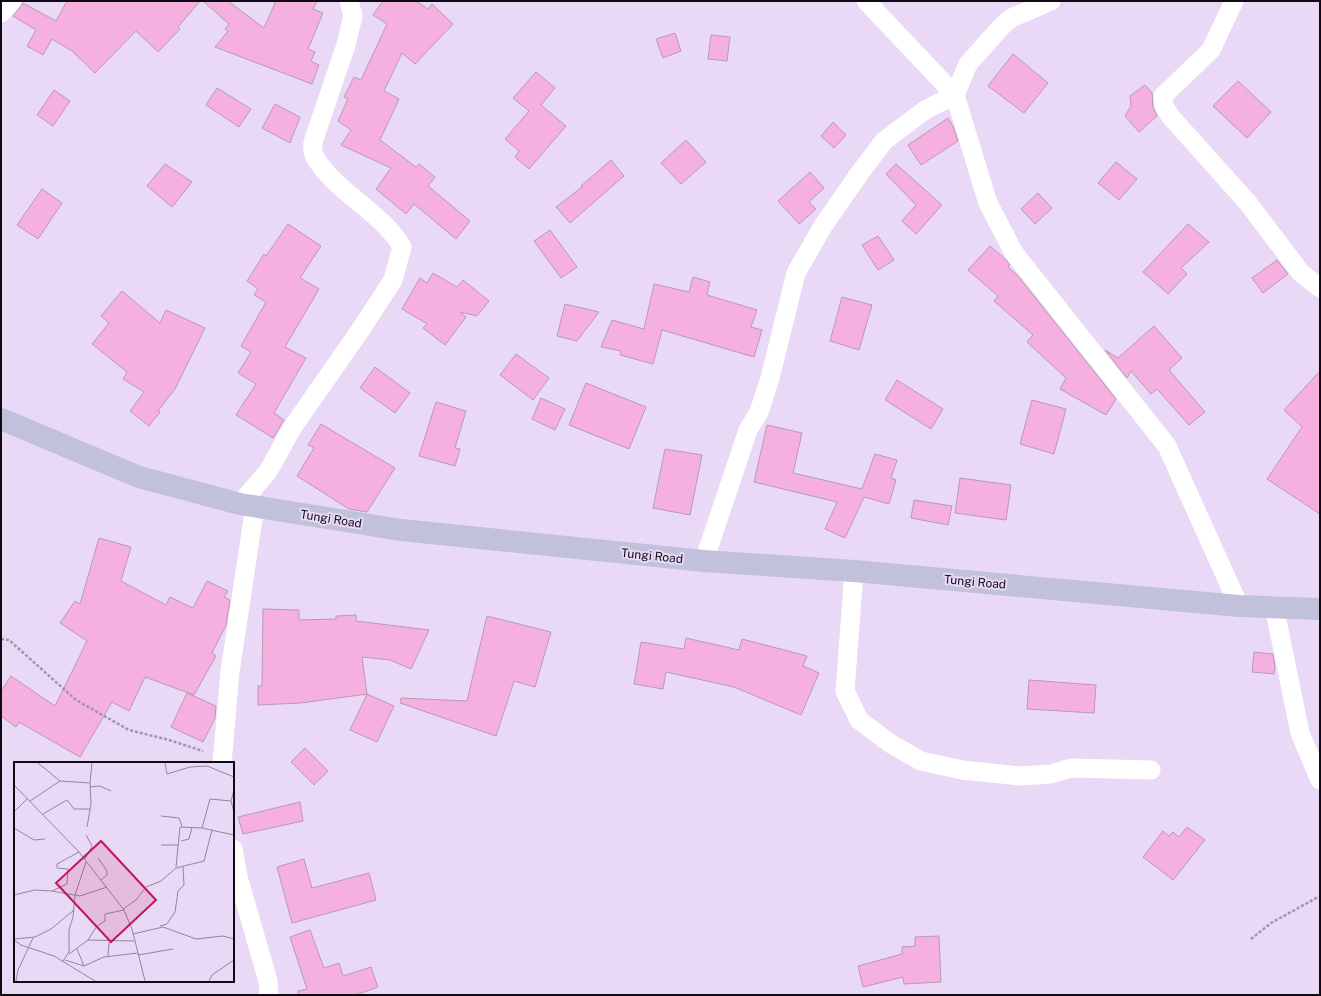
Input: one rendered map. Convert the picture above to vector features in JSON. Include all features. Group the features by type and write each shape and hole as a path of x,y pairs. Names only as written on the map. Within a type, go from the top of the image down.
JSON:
{"main road":[{"name":"Tungi Road","path":"1,420 139,477 248,505 401,530 704,561 854,571 1239,606 1274,606 1320,609"}],"street":[{"path":"1,13 12,1"},
{"path":"222,761 248,505 270,470 292,428 359,332 393,280 399,263 402,247 394,235 332,177 314,156 313,142 346,45 353,16 349,1"},
{"path":"866,1 955,96 988,203 1014,253 1166,446 1239,606"},
{"path":"704,561 748,430 759,412 770,378 796,273 823,226 858,174 884,142 925,110 955,96 968,64 1000,28 1012,18 1051,1"},
{"path":"1234,1 1211,50 1163,96 1164,106 1171,117 1248,203 1301,273 1320,288"},
{"path":"854,571 845,691 859,720 890,744 921,760 962,770 1021,776 1052,774 1071,768 1151,770"},
{"path":"1274,606 1300,733 1320,780"},
{"path":"234,854 238,876 268,981 269,995"}],"path":[{"path":"1,639 9,640 76,700 129,730 169,740 222,761"},
{"path":"1251,939 1272,923 1320,896"}],"building":[{"path":"67,1 200,1 178,27 180,29 158,52 136,31 95,73 72,51 52,39 43,55 27,46 36,30 13,16 23,3 56,21"},
{"path":"203,1 228,1 264,28 276,1 317,1 313,9 323,13 308,49 315,52 311,61 319,65 312,84 215,47 228,31 225,29 229,24"},
{"path":"383,1 416,1 428,9 432,4 453,24 415,64 402,53 384,91 399,99 380,140 416,167 419,164 435,177 428,186 470,221 456,239 414,204 406,214 376,189 391,168 341,145 351,130 338,121 348,99 344,97 354,77 361,80 387,24 373,15"},
{"path":"675,33 681,51 663,58 656,39"},
{"path":"711,35 730,37 727,61 708,59"},
{"path":"1013,54 1048,83 1024,113 988,86"},
{"path":"536,72 555,88 541,105 566,126 529,169 515,157 519,151 505,139 529,111 513,98"},
{"path":"1238,81 1271,112 1247,138 1213,106"},
{"path":"1145,85 1152,93 1153,107 1157,116 1139,132 1125,116 1131,106 1130,96"},
{"path":"217,88 251,109 239,127 206,105"},
{"path":"54,90 70,101 53,126 37,115"},
{"path":"275,104 300,117 290,143 262,128"},
{"path":"948,118 953,126 958,141 921,165 908,145"},
{"path":"833,122 846,135 834,148 821,136"},
{"path":"686,140 706,162 681,184 661,163"},
{"path":"611,160 624,176 570,223 556,207 582,187 581,186"},
{"path":"1116,162 1137,179 1119,200 1098,183"},
{"path":"165,164 192,182 172,207 147,186"},
{"path":"896,164 942,205 916,234 902,221 916,205 886,174"},
{"path":"810,172 824,188 809,202 816,209 799,224 778,201"},
{"path":"42,189 62,203 38,239 17,225"},
{"path":"1038,193 1052,208 1035,224 1021,209"},
{"path":"288,224 321,246 300,278 319,289 285,347 306,358 274,413 284,420 273,438 236,415 256,384 238,373 251,352 241,346 266,302 254,295 258,289 247,281 264,254 266,256"},
{"path":"1188,224 1209,242 1181,268 1187,274 1168,294 1143,272"},
{"path":"550,230 577,267 561,278 534,241"},
{"path":"878,236 894,260 878,270 862,245"},
{"path":"990,246 1010,265 1008,267 1018,276 1116,399 1106,415 1060,389 1066,378 1027,342 1033,335 994,301 998,296 968,270"},
{"path":"1277,260 1288,274 1263,293 1252,278"},
{"path":"433,273 457,287 463,280 489,301 477,316 460,312 466,317 445,345 423,328 427,324 402,309 420,278 427,283"},
{"path":"693,277 710,282 707,295 757,310 751,327 762,330 754,357 662,330 653,364 620,355 621,351 601,347 612,320 644,329 654,284 689,292"},
{"path":"122,291 160,323 166,310 205,328 175,389 158,411 160,412 149,426 130,411 144,392 123,379 127,372 92,344 109,323 101,316"},
{"path":"842,297 872,305 859,350 830,341"},
{"path":"565,304 599,312 577,341 557,336"},
{"path":"1154,326 1182,358 1169,370 1205,412 1189,425 1157,389 1151,394 1131,371 1127,378 1105,350 1118,358"},
{"path":"516,354 549,378 533,400 500,375"},
{"path":"375,367 410,393 395,413 360,388"},
{"path":"1320,371 1320,514 1267,479 1302,427 1284,410"},
{"path":"897,380 943,409 931,429 885,400"},
{"path":"586,383 646,407 629,449 569,425"},
{"path":"541,398 565,409 555,430 532,419"},
{"path":"1032,400 1066,409 1054,454 1020,444"},
{"path":"436,402 466,411 455,448 460,449 455,466 419,456"},
{"path":"321,424 395,468 367,512 349,509 297,476 314,448 308,445"},
{"path":"767,425 802,433 793,473 862,489 875,454 897,460 891,478 896,480 889,504 864,497 845,538 825,529 837,502 754,482"},
{"path":"665,449 702,455 690,515 653,508"},
{"path":"960,478 1011,485 1006,520 955,513"},
{"path":"914,500 952,506 948,525 911,518"},
{"path":"99,538 131,547 121,581 166,605 170,597 193,608 207,581 228,591 224,597 230,600 226,625 212,653 216,656 194,695 145,677 129,711 112,702 80,757 19,722 16,727 1,716 1,691 11,676 55,706 87,641 60,623 75,601 80,604"},
{"path":"263,609 299,610 299,620 336,619 336,616 356,615 356,621 429,630 411,669 390,660 362,657 367,694 301,703 258,705 258,686 262,686"},
{"path":"487,616 551,632 535,687 514,681 496,736 400,703 401,698 467,701"},
{"path":"686,638 739,650 742,639 807,656 803,666 819,673 801,715 734,687 666,672 663,689 634,684 641,642 684,649"},
{"path":"1254,652 1273,654 1275,667 1274,674 1252,672"},
{"path":"1029,680 1096,685 1094,713 1027,709"},
{"path":"187,693 216,706 215,718 203,742 171,727"},
{"path":"367,694 394,706 377,742 350,730"},
{"path":"305,748 328,771 314,785 291,762"},
{"path":"300,802 303,821 243,834 238,817"},
{"path":"1187,827 1205,840 1173,880 1143,857 1163,831 1169,836 1173,832 1179,837"},
{"path":"304,859 312,888 369,873 376,900 292,923 277,867"},
{"path":"310,930 324,968 339,963 343,976 371,967 378,987 356,995 298,995 298,991 307,989 290,937"},
{"path":"939,936 941,982 904,984 903,977 863,987 858,966 902,954 902,947 915,946 915,937"}]}
